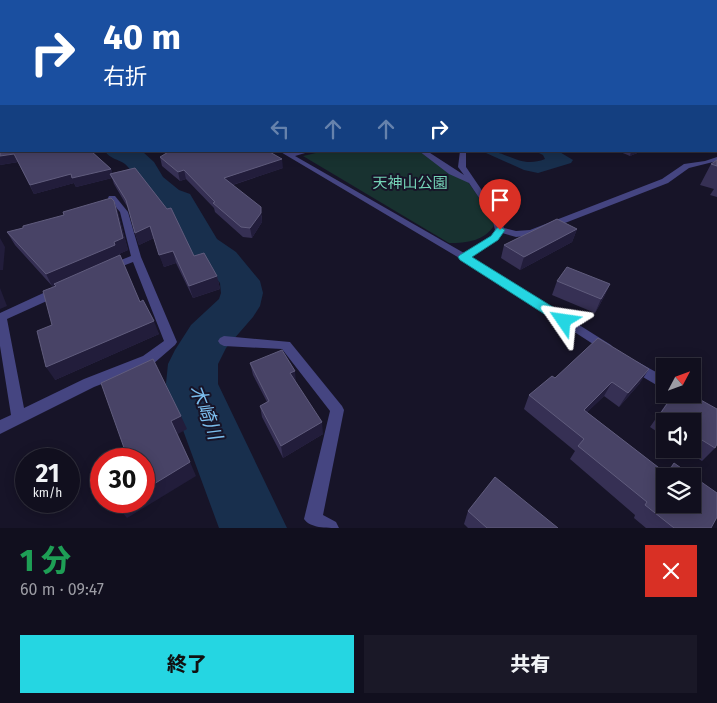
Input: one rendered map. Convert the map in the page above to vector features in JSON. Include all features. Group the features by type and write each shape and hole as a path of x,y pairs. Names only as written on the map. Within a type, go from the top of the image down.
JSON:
{"street":[{"path":"423,152 452,172 472,182"},
{"path":"463,152 462,166 496,217 500,230"},
{"path":"286,153 464,257 656,378"},
{"path":"500,230 516,234 532,233 665,181 687,166 717,159"},
{"path":"0,427 90,383 148,360 171,342 136,257 124,212 112,198"},
{"path":"464,257 494,238 500,230"},
{"path":"98,273 136,257"},
{"path":"19,418 1,317 71,285"},
{"path":"224,341 286,345 337,410 313,519 330,528"}],"green space":[{"name":"天神山公園","path":"320,152 421,152 468,182 495,224 486,234 475,240 449,243 303,156"}],"water":[{"path":"494,152 521,161 536,162 545,159 543,155 537,152 560,152 573,160 571,163 538,173 524,170 486,153"}],"building":[{"path":"0,152 92,152 111,169 72,178 71,174 30,185 14,154 0,156"},
{"path":"168,152 270,152 282,159 224,178 261,207 261,213 250,228 241,227 213,203 215,202 184,170 178,172 160,157"},
{"path":"717,160 717,166 711,164"},
{"path":"135,168 167,209 171,208 194,256 204,253 217,276 189,286 173,251 159,255 150,226 135,233 126,200 110,174"},
{"path":"111,198 114,201 123,238 114,242 115,245 46,274 7,232 64,215 63,212"},
{"path":"557,219 577,229 524,257 504,245"},
{"path":"120,255 140,302 143,300 154,321 46,367 37,331 52,325 43,291 56,286 54,284"},
{"path":"567,267 610,284 601,299 557,281"},
{"path":"598,338 649,369 628,393 612,382 584,410 659,468 656,468 656,513 701,513 701,482 717,493 717,517 711,528 674,528 645,505 647,502 578,446 584,439 529,395 552,376 555,378"},
{"path":"282,350 295,371 290,373 322,422 281,446 260,406 269,401 250,363"},
{"path":"153,359 181,416 171,421 190,462 155,483 155,448 124,448 101,383"},
{"path":"701,400 717,409 717,444 715,448 701,439 701,413 661,413 668,403 701,403"},
{"path":"674,463 681,468 671,468"},
{"path":"495,477 558,528 487,528 468,511"}],"waterway":[{"name":"木崎川","path":"120,152 134,158 144,168 151,182 168,197 179,201 203,246 222,260 240,281 242,293 238,306 208,337 193,364 192,384 253,528"}],"route":[{"path":"500,230 494,238 464,257 564,321"}]}
